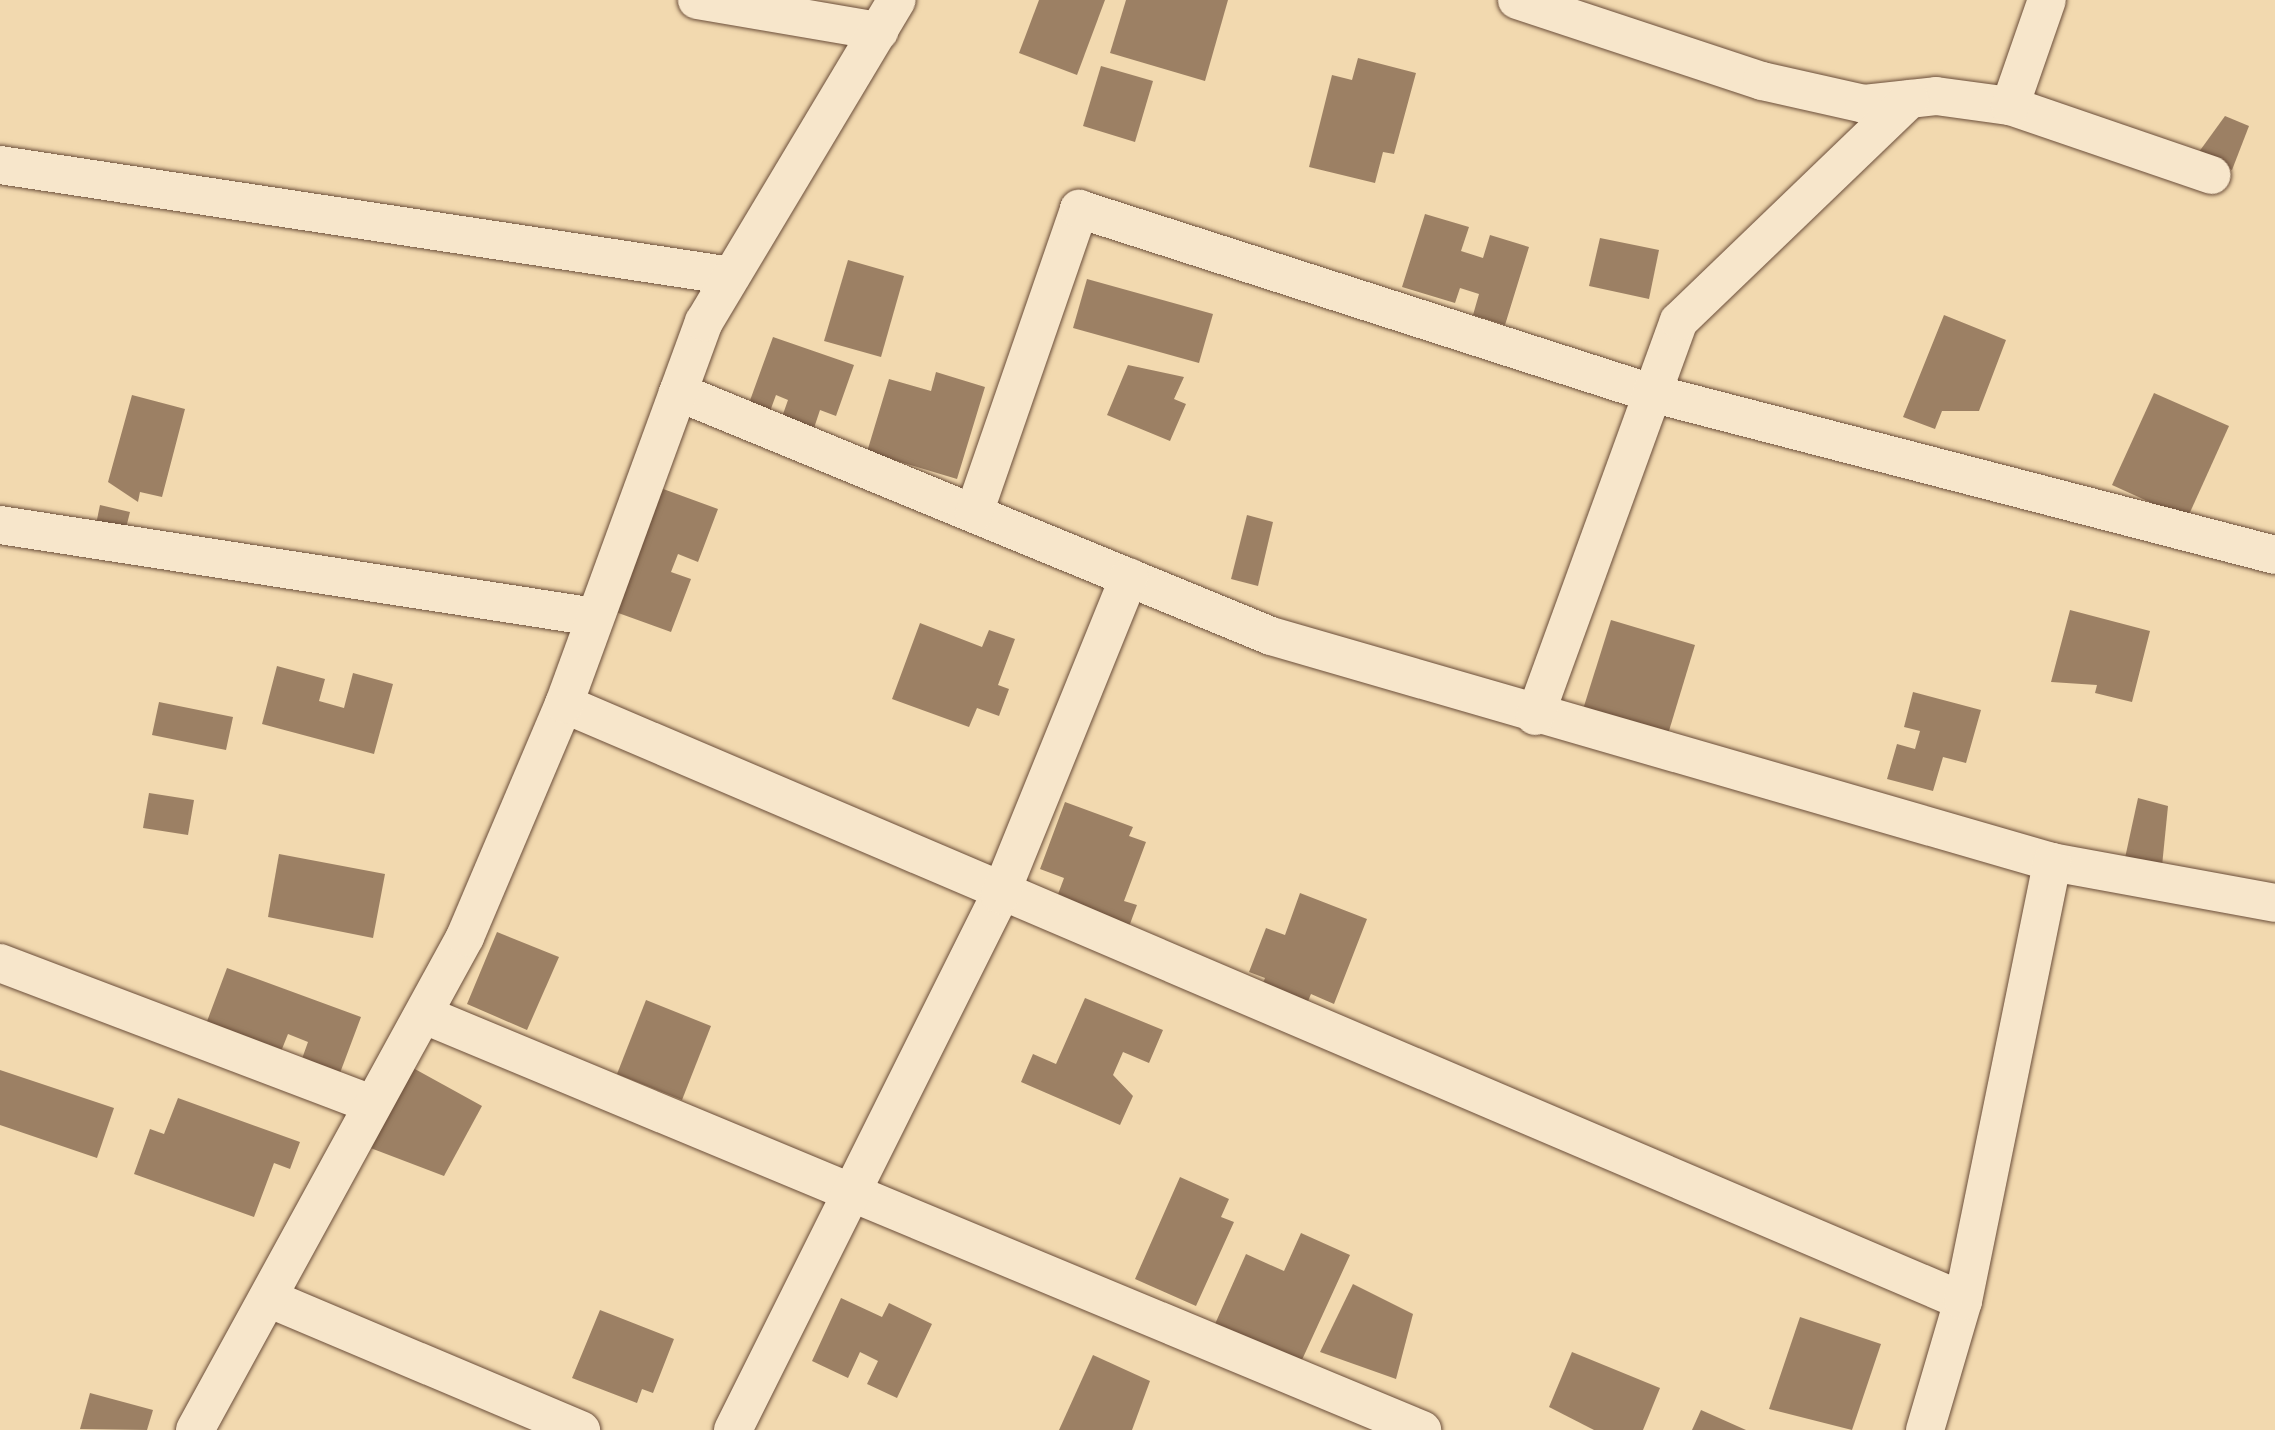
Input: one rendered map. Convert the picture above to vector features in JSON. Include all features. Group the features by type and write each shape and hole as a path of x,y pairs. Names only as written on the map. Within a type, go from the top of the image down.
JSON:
{"street":[{"path":"195,1430 372,1104 427,1016 564,704 678,392 731,276 888,15 697,0"},
{"path":"1517,0 1762,81 1864,104 1910,99 2010,106 2212,175"},
{"path":"2010,106 2047,0"},
{"path":"1535,716 1679,321 1910,99"},
{"path":"0,165 731,276"},
{"path":"974,513 1079,209 1651,393 2275,555"},
{"path":"678,392 1271,636 1535,716 2052,862 2275,903"},
{"path":"0,525 595,617"},
{"path":"732,1430 1000,895 1129,577"},
{"path":"564,704 1000,895 1963,1301"},
{"path":"1925,1430 1963,1301 2052,862"},
{"path":"0,963 372,1104"},
{"path":"427,1016 1422,1430"},
{"path":"268,1298 581,1430"}],"building":[{"path":"1039,0 1105,0 1077,75 1019,53"},
{"path":"1126,0 1228,0 1205,81 1110,53"},
{"path":"1358,58 1416,73 1394,154 1383,152 1375,183 1309,167 1332,75 1352,80"},
{"path":"1101,66 1153,81 1135,142 1083,126"},
{"path":"2225,116 2249,126 2232,170 2196,156"},
{"path":"1425,214 1469,227 1461,251 1483,258 1490,235 1529,247 1505,325 1473,315 1479,294 1460,288 1455,303 1402,287"},
{"path":"1600,238 1659,250 1649,299 1589,286"},
{"path":"848,260 904,276 881,357 824,341"},
{"path":"1087,279 1213,314 1199,363 1073,328"},
{"path":"1944,315 2006,340 1979,411 1942,411 1935,429 1903,417"},
{"path":"773,337 854,365 836,416 820,410 814,428 782,417 788,400 776,395 769,414 748,406"},
{"path":"1128,365 1184,377 1174,399 1186,404 1170,441 1107,415"},
{"path":"936,372 985,387 957,479 867,452 889,379 931,391"},
{"path":"2154,393 2229,426 2187,519 2112,485"},
{"path":"132,395 185,409 162,497 140,492 138,502 108,482"},
{"path":"655,486 718,509 698,562 678,554 671,572 691,579 671,632 610,610"},
{"path":"100,505 130,512 123,540 94,534"},
{"path":"1247,515 1273,522 1258,586 1231,579"},
{"path":"2070,610 2150,631 2132,702 2095,693 2097,685 2051,682"},
{"path":"1611,620 1695,645 1665,744 1580,719"},
{"path":"920,623 982,647 989,630 1015,639 998,685 1009,689 999,716 977,708 969,727 892,699"},
{"path":"277,666 325,679 319,701 344,708 353,673 393,684 374,754 262,724"},
{"path":"1913,692 1981,710 1966,763 1943,757 1933,791 1887,779 1897,744 1915,749 1920,731 1904,727"},
{"path":"159,702 233,717 226,750 152,735"},
{"path":"149,793 194,800 188,835 143,828"},
{"path":"2138,798 2168,806 2162,866 2125,858"},
{"path":"1065,802 1133,827 1129,836 1146,842 1124,901 1137,905 1127,932 1054,905 1064,878 1040,869"},
{"path":"279,854 385,874 373,938 268,917"},
{"path":"1300,893 1367,919 1334,1004 1311,994 1303,1013 1258,996 1265,978 1249,972 1266,928 1285,935"},
{"path":"497,932 559,957 527,1030 467,1004"},
{"path":"227,968 361,1017 337,1081 299,1067 308,1042 288,1034 278,1059 203,1032"},
{"path":"1085,998 1163,1030 1149,1063 1123,1052 1113,1075 1133,1096 1120,1125 1021,1082 1033,1054 1056,1064"},
{"path":"646,1000 711,1026 682,1100 617,1074"},
{"path":"404,1063 482,1106 444,1176 360,1144"},
{"path":"0,1070 114,1108 97,1158 0,1125"},
{"path":"178,1098 300,1142 290,1169 274,1163 254,1217 134,1174 150,1129 164,1134"},
{"path":"1180,1177 1229,1199 1221,1217 1234,1222 1196,1306 1135,1279"},
{"path":"1301,1233 1350,1255 1301,1362 1215,1324 1246,1254 1284,1271"},
{"path":"1353,1284 1413,1314 1396,1379 1320,1352"},
{"path":"841,1298 882,1317 889,1303 932,1324 897,1398 867,1384 878,1361 860,1352 848,1378 812,1361"},
{"path":"600,1310 674,1339 653,1393 642,1389 637,1403 572,1378"},
{"path":"1800,1317 1881,1344 1852,1430 1769,1409"},
{"path":"1572,1352 1660,1388 1643,1430 1594,1430 1549,1407"},
{"path":"1093,1355 1150,1381 1132,1430 1059,1430"},
{"path":"90,1393 153,1410 147,1430 80,1429"},
{"path":"1701,1410 1746,1430 1692,1430"}]}
